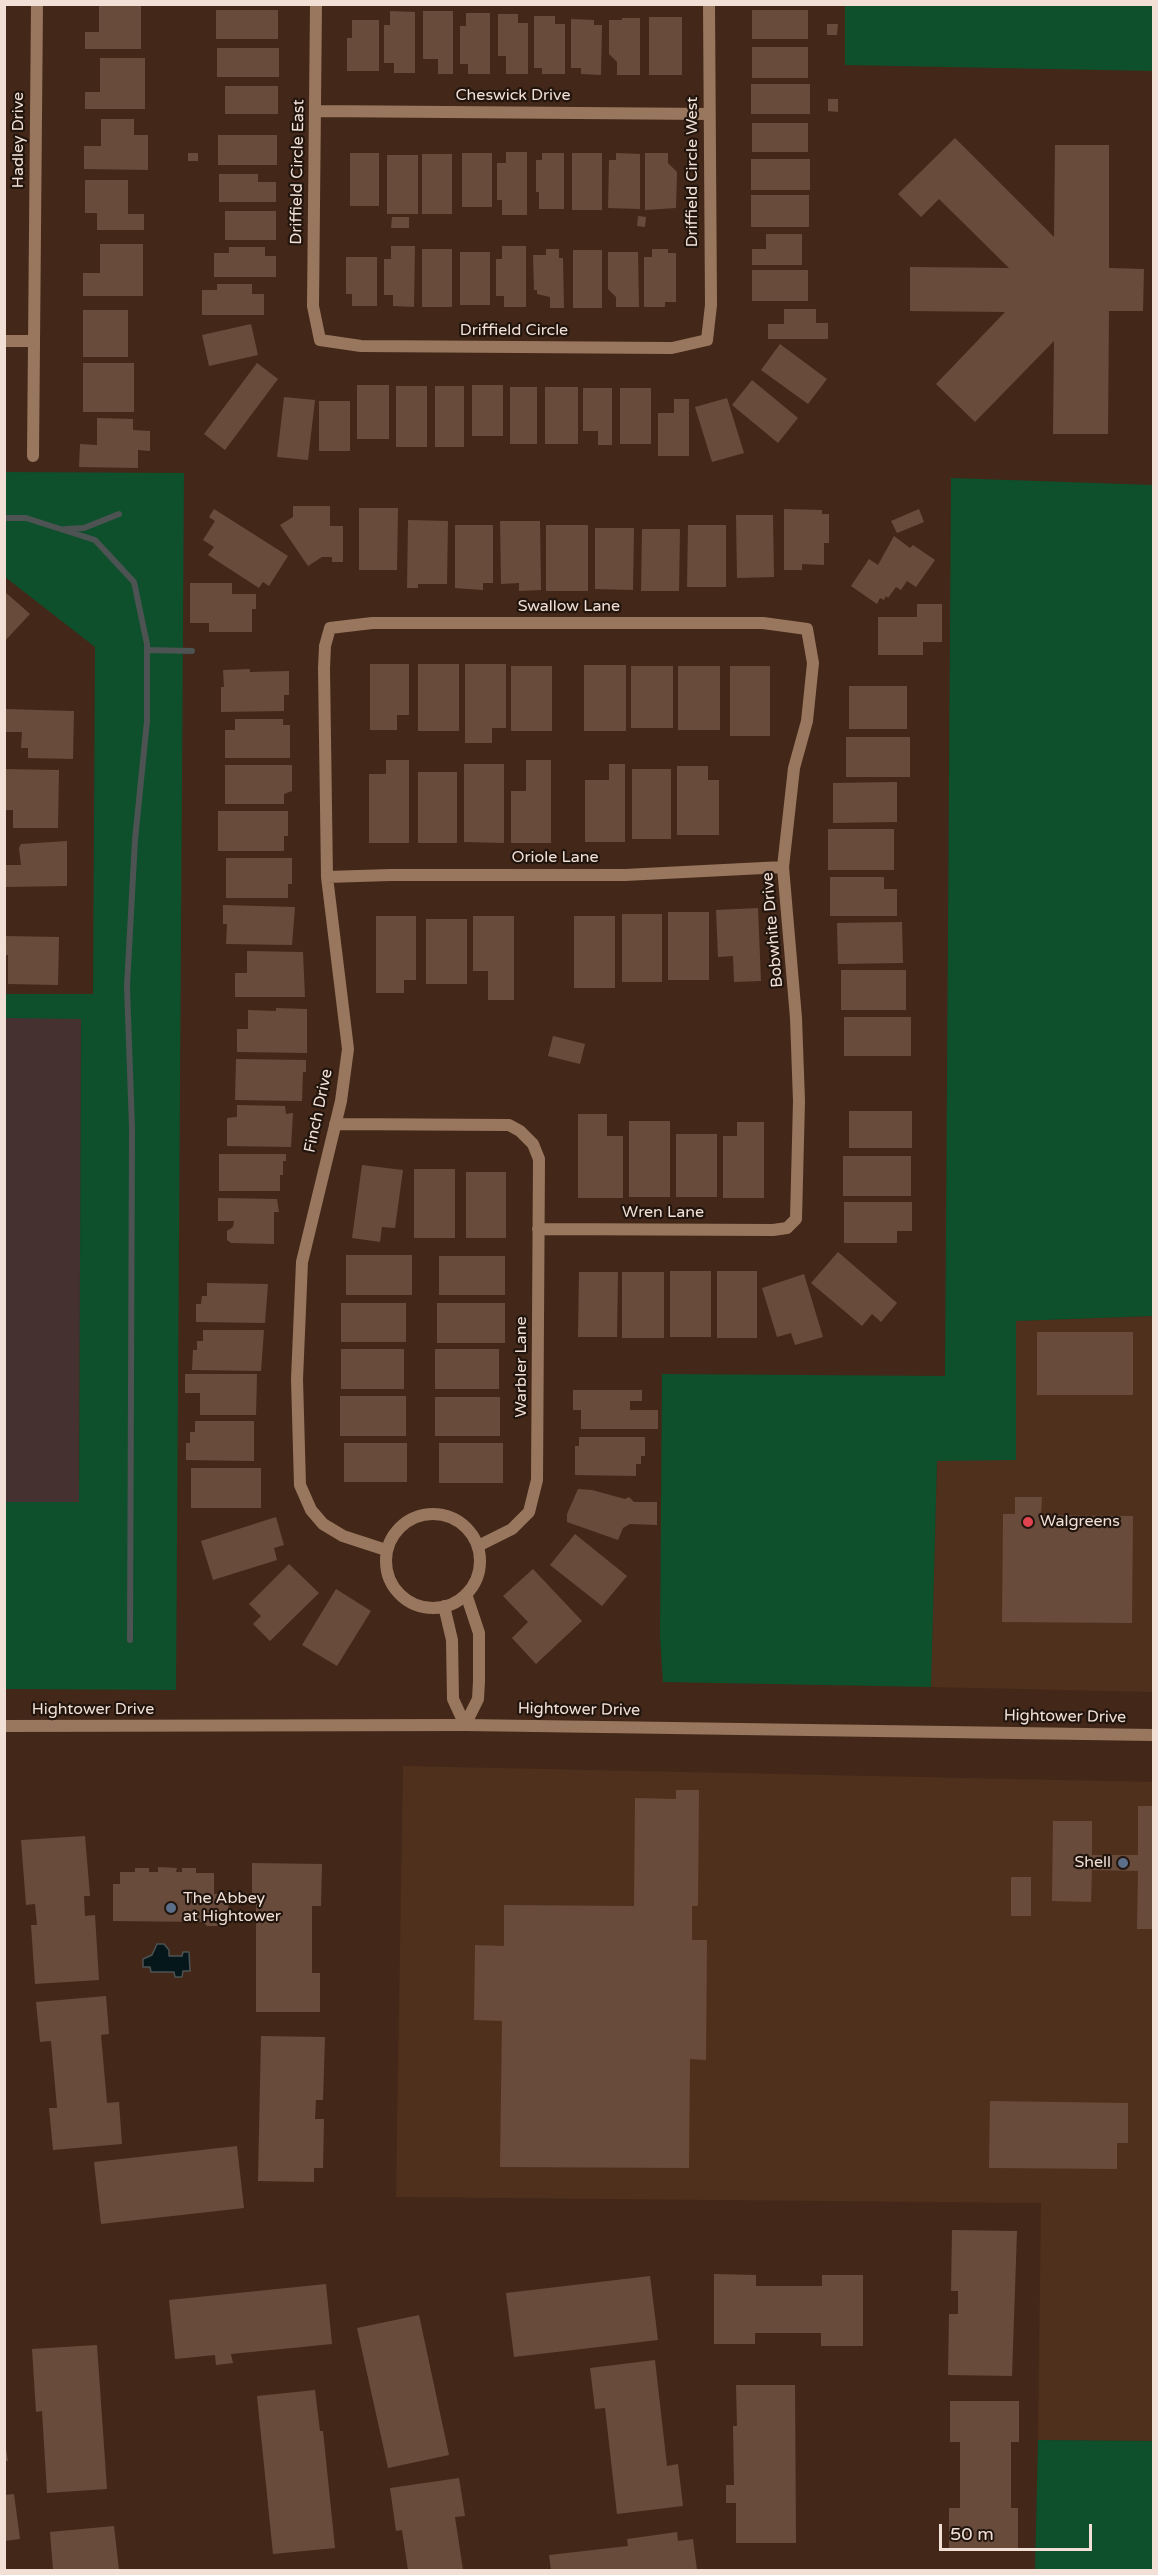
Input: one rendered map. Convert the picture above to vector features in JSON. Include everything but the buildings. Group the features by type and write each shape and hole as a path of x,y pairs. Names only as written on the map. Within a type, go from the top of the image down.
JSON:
{"street":[{"name":"Hadley Drive","path":"33,456 37,4"},
{"name":"Driffield Circle East","path":"316,4 313,306 320,340"},
{"name":"Driffield Circle West","path":"707,340 711,305 709,4"},
{"name":"Cheswick Drive","path":"316,111 709,114"},
{"name":"Driffield Circle","path":"320,340 361,346 672,348 707,340"},
{"path":"4,341 34,341"},
{"name":"Swallow Lane","path":"330,628 372,622 763,623 807,629"},
{"name":"Finch Drive","path":"330,628 325,646 324,668 327,877 344,1001 348,1049 341,1101 302,1262 297,1379 300,1485 311,1510 322,1524 343,1536 386,1550"},
{"name":"Bobwhite Drive","path":"787,1228 796,1219 799,1101 796,1010 783,867 795,768 807,721 813,663 807,629"},
{"name":"Oriole Lane","path":"327,877 625,875 783,867"},
{"name":"Warbler Lane","path":"335,1124 509,1125 520,1131 533,1144 539,1159 537,1480 529,1512 512,1529 478,1546"},
{"name":"Wren Lane","path":"538,1229 773,1230 787,1228"},
{"path":"439,1514 456,1520 470,1531 478,1546 480,1563 476,1580 466,1594 457,1601 431,1608 414,1605 400,1596 390,1583 386,1567 386,1550 393,1534 406,1522 422,1515 439,1514"},
{"path":"465,1725 478,1699 479,1681 479,1633 466,1594"},
{"path":"444,1606 452,1640 453,1699 465,1725"},
{"name":"Hightower Drive","path":"4,1726 465,1725 1154,1735"}],"shaded area":[{"path":"5,1018 81,1018 79,1502 5,1502"},
{"path":"1153,1316 1153,1692 931,1687 937,1460 1016,1460 1016,1321"},
{"path":"403,1766 1153,1782 1153,2441 1038,2440 1041,2203 396,2197"},
{"path":"157,1944 164,1944 169,1950 169,1956 182,1956 183,1952 189,1952 190,1971 183,1971 182,1977 175,1977 174,1972 151,1972 150,1967 143,1967 143,1959 152,1955"}],"green space":[{"path":"845,5 1153,5 1153,71 845,65"},
{"path":"5,472 184,473 176,1690 5,1689 5,1502 79,1502 81,1019 5,1018 5,994 93,994 95,647 5,577"},
{"path":"951,478 1153,485 1153,1316 1016,1321 1016,1460 937,1461 931,1687 663,1682 660,1637 662,1374 945,1376"},
{"path":"1038,2440 1153,2441 1153,2570 1035,2570"}],"waterway":[{"path":"65,529 84,528 119,514"},
{"path":"4,518 26,518 95,540 134,582 147,644 147,721 135,840 127,986 132,1128 130,1640"},
{"path":"147,650 192,651"}],"place":[{"name":"Walgreens","path":"1028,1522"},
{"name":"Shell","path":"1123,1863"},
{"name":"The Abbey at Hightower","path":"171,1908"}]}
